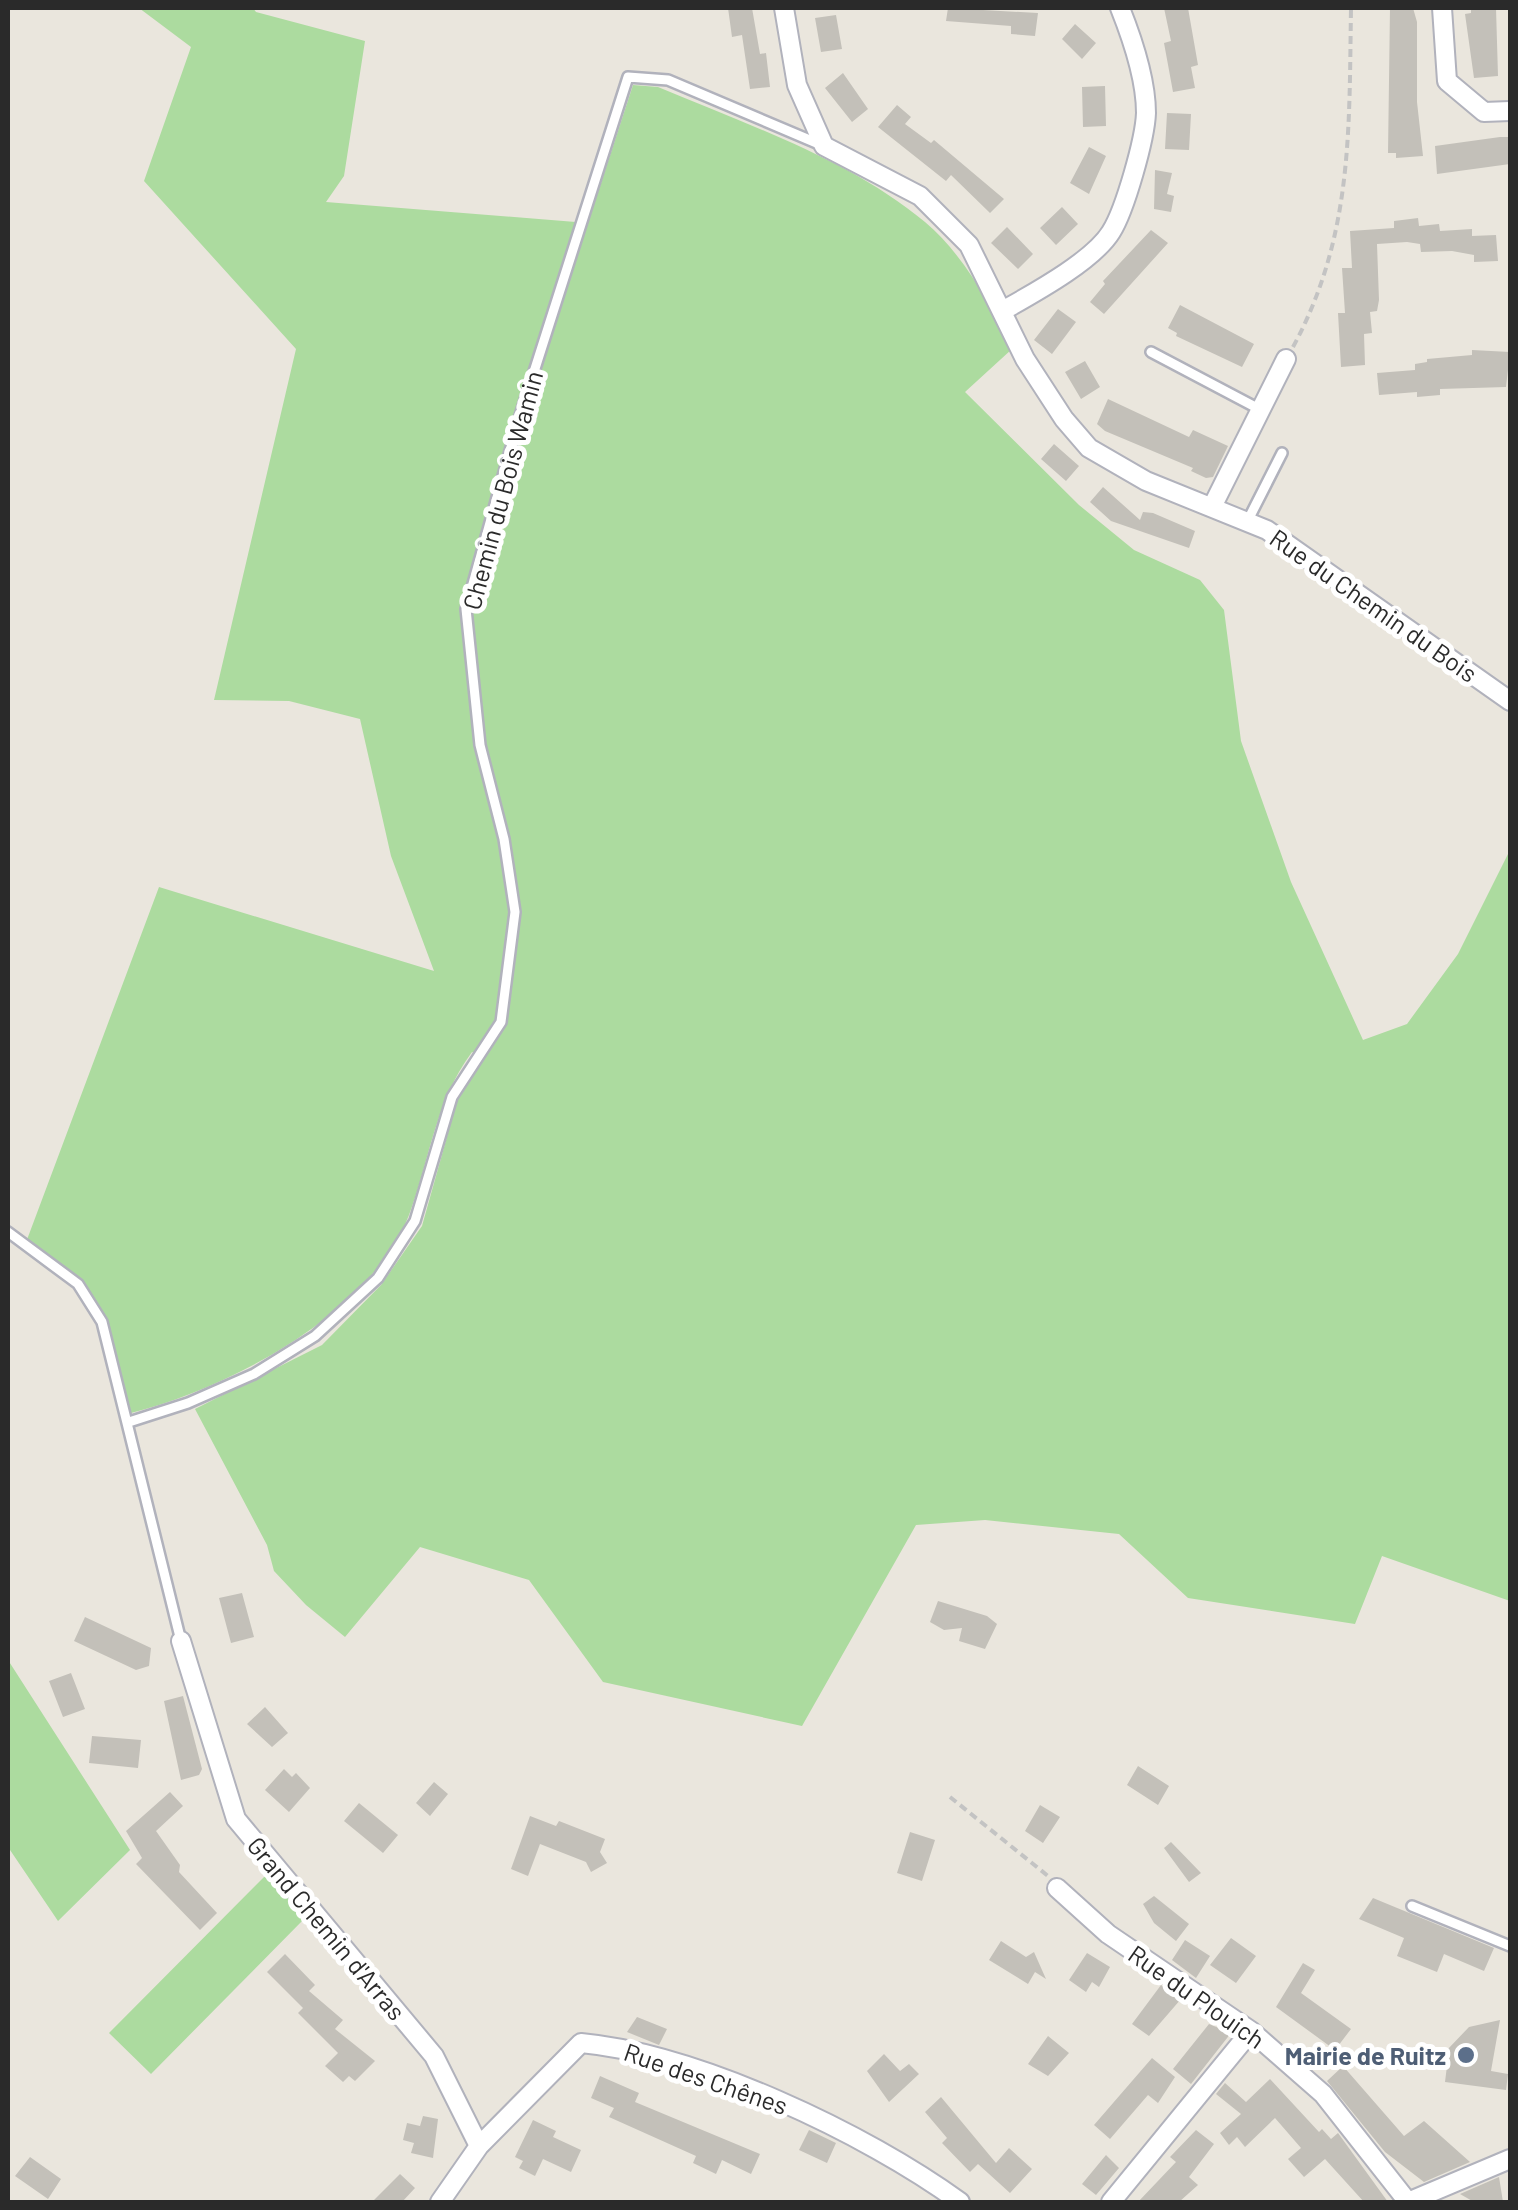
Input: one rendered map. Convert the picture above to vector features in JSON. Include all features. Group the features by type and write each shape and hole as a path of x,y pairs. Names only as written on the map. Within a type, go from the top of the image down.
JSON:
{"street":[{"path":"784,8 798,86 824,146"},
{"path":"1004,310 1046,286 1110,235 1133,185 1146,114 1131,35 1120,8"},
{"path":"1442,8 1447,80 1484,112 1510,110"},
{"name":"Rue du Chemin du Bois","path":"824,146 920,196 969,246 1025,359 1088,448 1146,481 1247,522 1291,546 1510,701"},
{"path":"1212,507 1286,360"},
{"name":"Grand Chemin d'Arras","path":"181,1641 236,1819 434,2056 480,2146"},
{"name":"Rue du Plouich","path":"1057,1888 1108,1934 1251,2031 1323,2094 1408,2202"},
{"path":"1111,2202 1251,2031"},
{"name":"Rue des Chênes","path":"440,2202 480,2146 581,2043 633,2048 798,2110 902,2160 960,2202"},
{"path":"1408,2202 1510,2159"}],"lane":[{"name":"Chemin du Bois Wamin","path":"129,1422 188,1404 254,1374 315,1336 378,1278 415,1221 452,1097 502,1022 515,912 504,840 480,745 466,608 518,422 628,77 668,80 824,146"},
{"path":"1152,352 1261,410"},
{"path":"1247,522 1282,453"},
{"path":"8,1232 78,1284 102,1322 181,1641"},
{"path":"1412,1906 1510,1946"}],"path":[{"path":"1286,360 1320,298 1346,188 1350,8"},
{"path":"950,1797 1044,1870 1057,1888"}],"green space":[{"path":"139,8 253,8 365,41 344,176 326,202 588,223 633,85 658,87 797,145 864,180 925,222 964,265 1012,349 965,392 1079,505 1134,550 1200,580 1224,610 1241,741 1291,882 1363,1040 1407,1024 1458,954 1510,850 1510,1601 1382,1556 1355,1624 1188,1598 1119,1534 985,1520 916,1525 802,1726 603,1682 529,1580 420,1547 345,1637 306,1605 274,1571 267,1545 195,1409 322,1345 381,1285 422,1226 457,1101 484,1059 472,1052 441,1111 409,1215 390,1251 363,1285 330,1315 252,1366 210,1386 131,1413 110,1334 90,1295 53,1261 25,1245 159,887 434,971 391,856 360,719 289,701 214,700 296,349 144,181 191,47"},
{"path":"8,1660 130,1850 58,1921 8,1847"},
{"path":"267,1874 305,1918 151,2074 109,2033"}],"building":[{"path":"728,8 752,8 760,54 766,53 770,87 750,89 742,35 732,37"},
{"path":"948,8 1038,13 1035,36 1011,34 1011,26 946,21"},
{"path":"1164,8 1188,8 1198,65 1191,67 1195,88 1173,92 1164,43 1171,41"},
{"path":"1390,8 1413,8 1417,22 1417,102 1423,156 1396,158 1396,153 1388,153"},
{"path":"1471,8 1496,8 1498,76 1474,78 1465,14 1471,13"},
{"path":"836,15 842,49 821,52 815,18"},
{"path":"1075,24 1096,43 1082,59 1062,39"},
{"path":"843,73 868,109 852,122 825,88"},
{"path":"1105,86 1106,126 1083,127 1082,87"},
{"path":"897,105 911,117 905,124 931,143 934,140 1004,199 990,213 951,175 946,181 878,127"},
{"path":"1167,113 1191,114 1189,150 1165,149"},
{"path":"1510,137 1510,164 1437,174 1435,146"},
{"path":"1089,147 1106,156 1089,194 1070,183"},
{"path":"1155,170 1172,173 1167,194 1174,196 1171,212 1154,209"},
{"path":"1062,207 1078,224 1056,245 1040,228"},
{"path":"1418,218 1419,226 1439,224 1440,231 1472,229 1472,236 1496,235 1498,261 1474,262 1474,255 1452,251 1421,252 1420,244 1407,242 1377,244 1379,300 1377,311 1370,312 1372,333 1364,334 1365,365 1341,367 1338,313 1345,313 1342,268 1352,268 1350,231 1394,228 1394,221"},
{"path":"1007,227 1033,254 1018,269 991,243"},
{"path":"1151,230 1168,243 1104,314 1090,302 1105,284 1103,281"},
{"path":"1180,305 1254,344 1242,367 1176,336 1168,328"},
{"path":"1058,309 1076,322 1052,354 1034,340"},
{"path":"1472,350 1510,352 1506,387 1440,389 1440,395 1417,397 1417,392 1379,395 1377,373 1415,370 1415,364 1427,359 1472,355"},
{"path":"1085,361 1100,387 1081,399 1065,372"},
{"path":"1108,399 1189,437 1193,430 1228,446 1213,477 1206,478 1191,471 1193,468 1105,431 1097,424"},
{"path":"1054,444 1079,466 1066,481 1041,459"},
{"path":"1103,487 1140,520 1143,512 1153,513 1195,531 1189,548 1111,521 1090,502"},
{"path":"242,1593 254,1637 231,1643 219,1598"},
{"path":"938,1601 987,1616 997,1624 985,1649 959,1641 962,1628 944,1630 930,1622"},
{"path":"85,1617 151,1648 149,1666 136,1670 74,1641"},
{"path":"71,1673 85,1709 63,1717 49,1681"},
{"path":"183,1696 202,1769 199,1775 181,1780 164,1701"},
{"path":"265,1707 288,1733 272,1747 247,1724"},
{"path":"92,1736 141,1740 138,1768 89,1763"},
{"path":"1138,1766 1169,1786 1158,1805 1127,1785"},
{"path":"284,1769 292,1777 296,1773 310,1788 289,1812 265,1790"},
{"path":"434,1782 448,1794 430,1816 416,1803"},
{"path":"170,1792 183,1806 156,1831 180,1865 179,1872 217,1913 200,1930 136,1864 142,1858 126,1831"},
{"path":"359,1803 398,1835 383,1853 344,1821"},
{"path":"1040,1805 1060,1817 1043,1843 1025,1831"},
{"path":"530,1816 556,1826 559,1821 605,1839 600,1852 607,1863 591,1872 586,1862 540,1844 528,1876 511,1869"},
{"path":"910,1832 935,1840 922,1881 897,1873"},
{"path":"1171,1842 1201,1873 1189,1882 1164,1848"},
{"path":"1154,1896 1189,1924 1176,1941 1154,1923 1143,1904"},
{"path":"1373,1898 1494,1948 1484,1971 1444,1954 1437,1972 1397,1956 1404,1938 1359,1919"},
{"path":"1231,1938 1256,1956 1236,1983 1210,1965"},
{"path":"1185,1940 1210,1956 1196,1978 1172,1960"},
{"path":"1001,1941 1026,1957 1034,1952 1046,1979 1035,1972 1028,1984 989,1960"},
{"path":"1087,1953 1110,1967 1099,1987 1092,1982 1086,1992 1069,1980"},
{"path":"285,1954 315,1985 309,1991 343,2020 335,2029 375,2061 355,2081 349,2076 343,2082 325,2066 338,2053 298,2013 303,2008 267,1972"},
{"path":"1303,1963 1315,1970 1301,1993 1351,2029 1335,2050 1276,2007"},
{"path":"1161,1985 1181,1999 1149,2036 1132,2024"},
{"path":"637,2017 667,2029 659,2045 627,2032"},
{"name":"Mairie de Ruitz","path":"1500,2020 1491,2071 1508,2074 1506,2090 1445,2082 1447,2066 1437,2064 1439,2049 1447,2050 1469,2027"},
{"path":"1209,2024 1231,2033 1191,2084 1173,2069"},
{"path":"1048,2036 1069,2053 1048,2076 1028,2064"},
{"path":"884,2054 900,2071 909,2064 919,2074 889,2102 867,2071"},
{"path":"1152,2058 1175,2077 1158,2103 1148,2095 1110,2139 1094,2125"},
{"path":"1343,2066 1404,2136 1424,2121 1470,2162 1424,2182 1385,2152 1327,2081"},
{"path":"600,2076 639,2093 635,2102 760,2154 751,2174 722,2160 716,2174 693,2163 696,2156 609,2117 614,2108 591,2098"},
{"path":"1270,2079 1319,2132 1322,2129 1331,2139 1338,2133 1388,2202 1364,2202 1325,2159 1304,2177 1288,2159 1301,2148 1275,2118 1245,2147 1237,2137 1229,2145 1220,2133 1241,2114 1216,2094 1225,2083 1246,2102"},
{"path":"941,2097 996,2163 1009,2148 1032,2169 1010,2193 978,2164 970,2172 942,2143 947,2138 925,2112"},
{"path":"423,2116 438,2119 433,2158 411,2153 414,2143 403,2140 407,2123 420,2126"},
{"path":"533,2120 556,2131 553,2137 581,2150 571,2172 543,2159 535,2176 519,2168 523,2161 515,2157"},
{"path":"809,2130 836,2143 827,2163 799,2150"},
{"path":"1196,2130 1214,2144 1189,2177 1198,2185 1179,2202 1138,2202 1176,2162 1170,2157"},
{"path":"1106,2155 1119,2168 1096,2195 1082,2184"},
{"path":"30,2157 61,2179 48,2199 15,2176"},
{"path":"400,2174 415,2188 402,2202 372,2202"},
{"path":"1499,2177 1503,2202 1474,2202 1460,2194"}],"place":[{"name":"Mairie de Ruitz","path":"1466,2055"}]}
